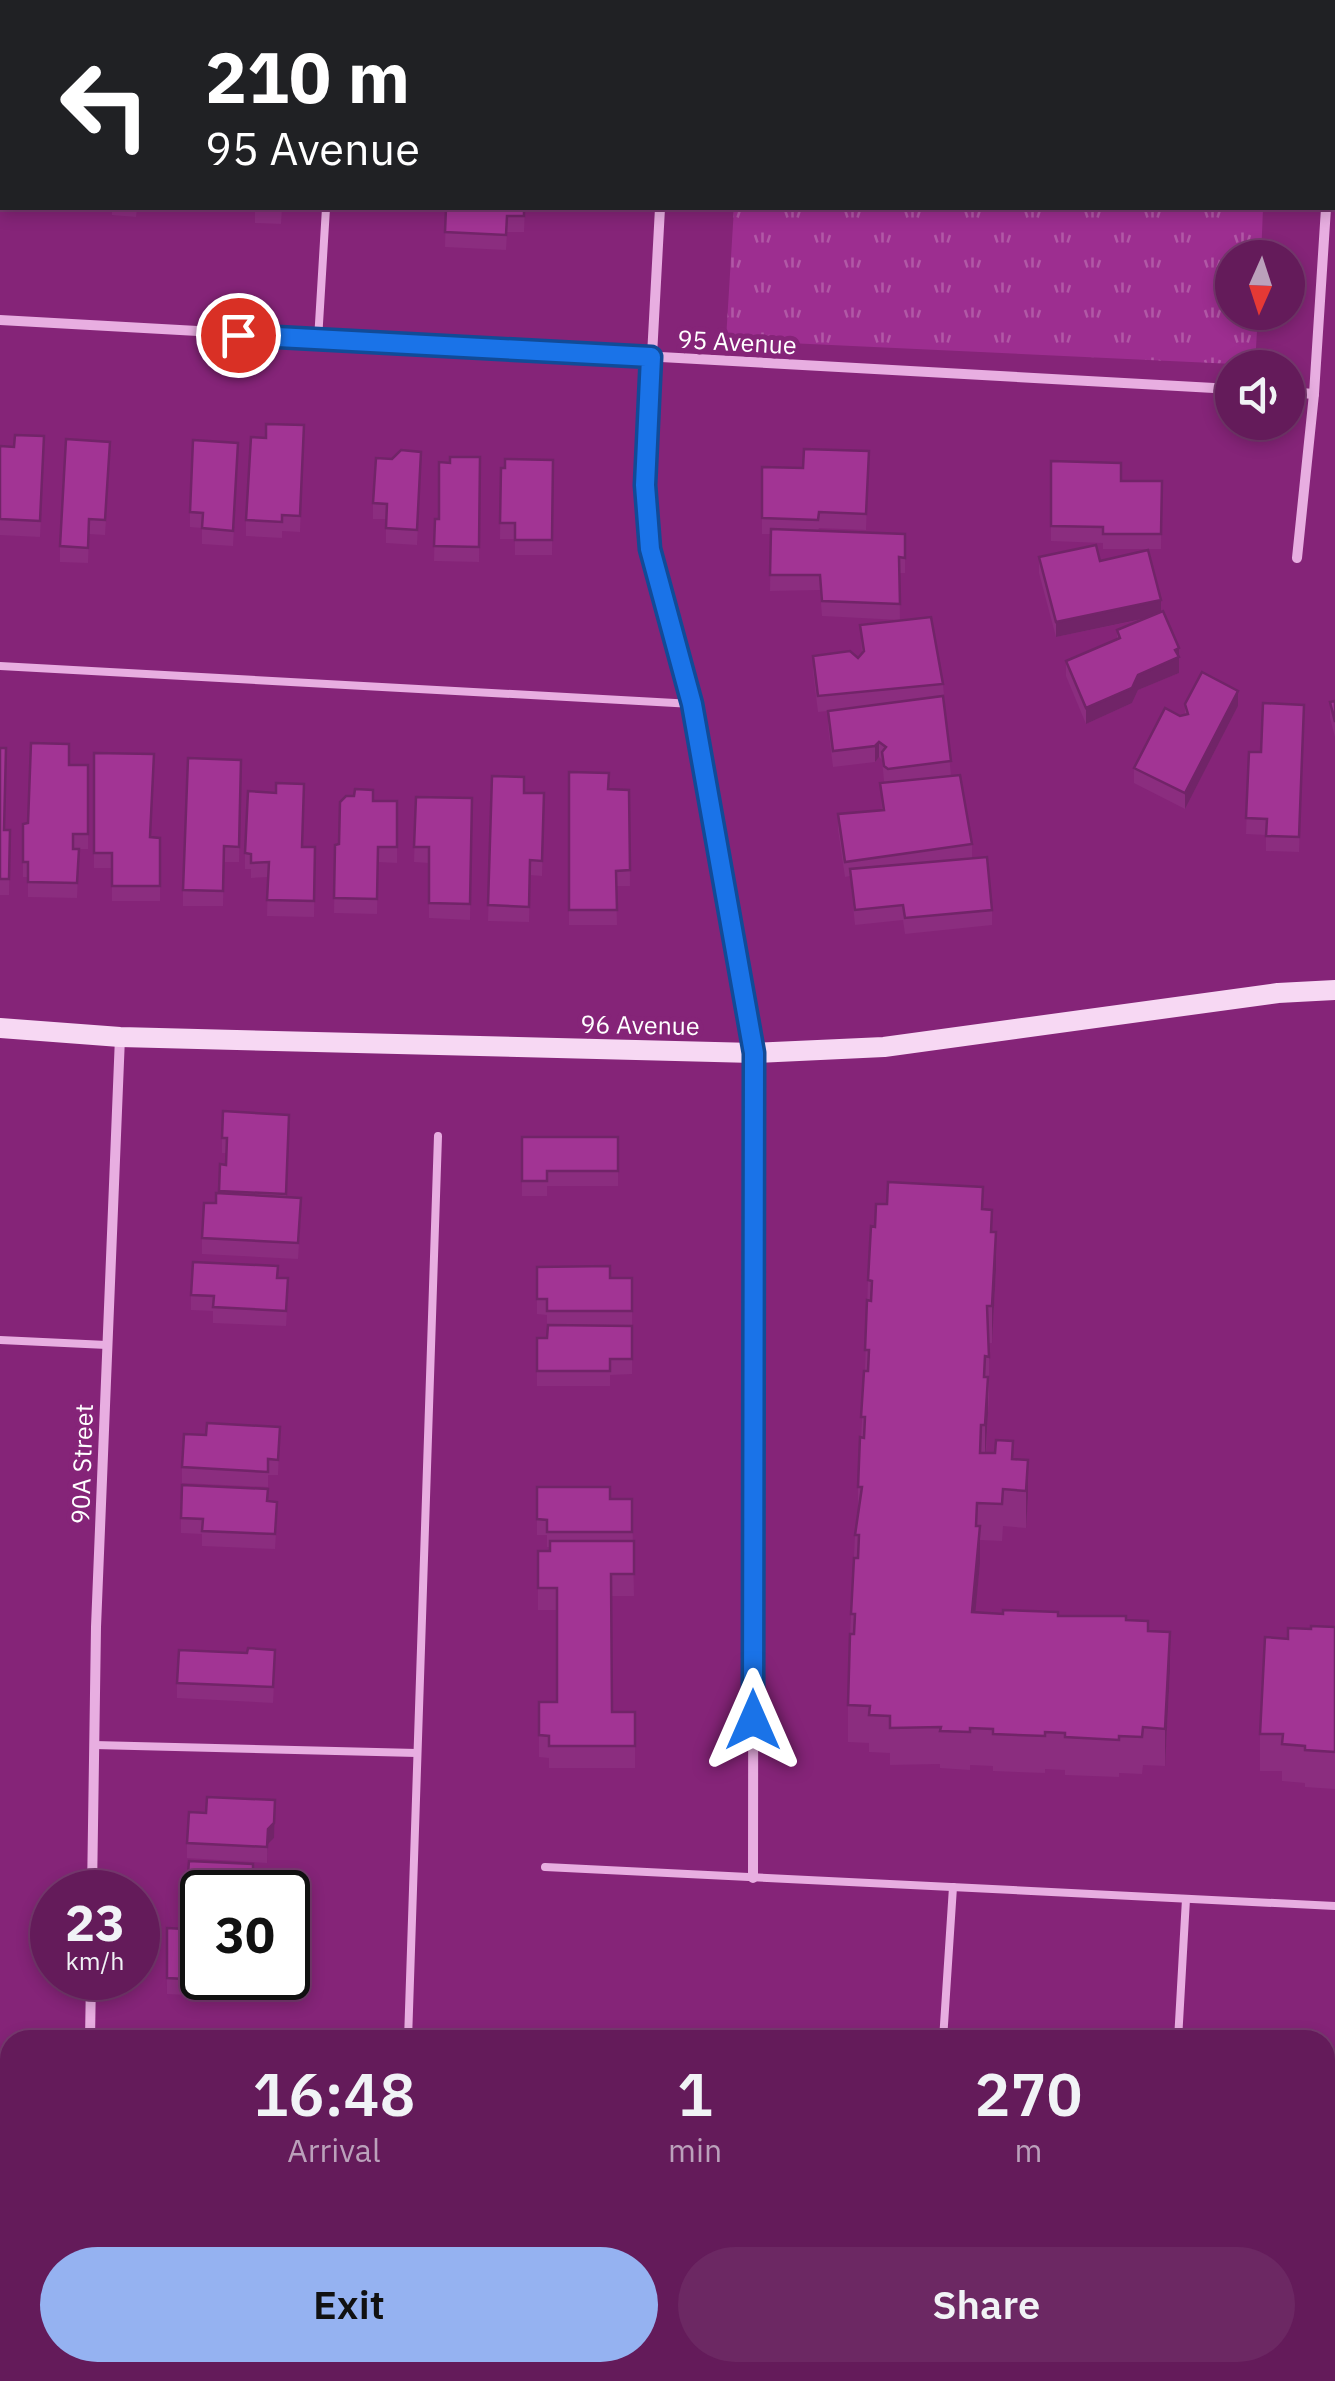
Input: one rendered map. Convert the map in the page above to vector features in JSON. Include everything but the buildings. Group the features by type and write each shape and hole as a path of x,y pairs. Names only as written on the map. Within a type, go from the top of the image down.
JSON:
{"street":[{"path":"660,210 645,485 650,549 692,704 754,1053 752,1878"},
{"path":"1297,558 1314,394 1326,210"},
{"name":"95 Avenue","path":"0,320 1215,388"},
{"path":"1305,393 1314,394"},
{"name":"96 Avenue","path":"0,1028 120,1037 754,1053 884,1047 1278,993 1335,990"},
{"name":"90A Street","path":"92,1870 120,1037"},
{"path":"90,2000 90,2030"}],"lane":[{"path":"318,340 326,210"},
{"path":"0,666 692,704"},
{"path":"408,2030 438,1136"},
{"path":"0,1340 107,1345"},
{"path":"94,1745 417,1753"},
{"path":"545,1868 1335,1906"},
{"path":"944,2030 953,1887"},
{"path":"1179,2030 1186,1899"}],"green space":[{"path":"734,210 1263,210 1262,240 1215,240 1215,330 1257,330 1256,350 1215,350 1215,363 726,340"}],"route":[{"path":"238,335 651,357 645,485 650,549 692,704 754,1053 753,1720"}]}
